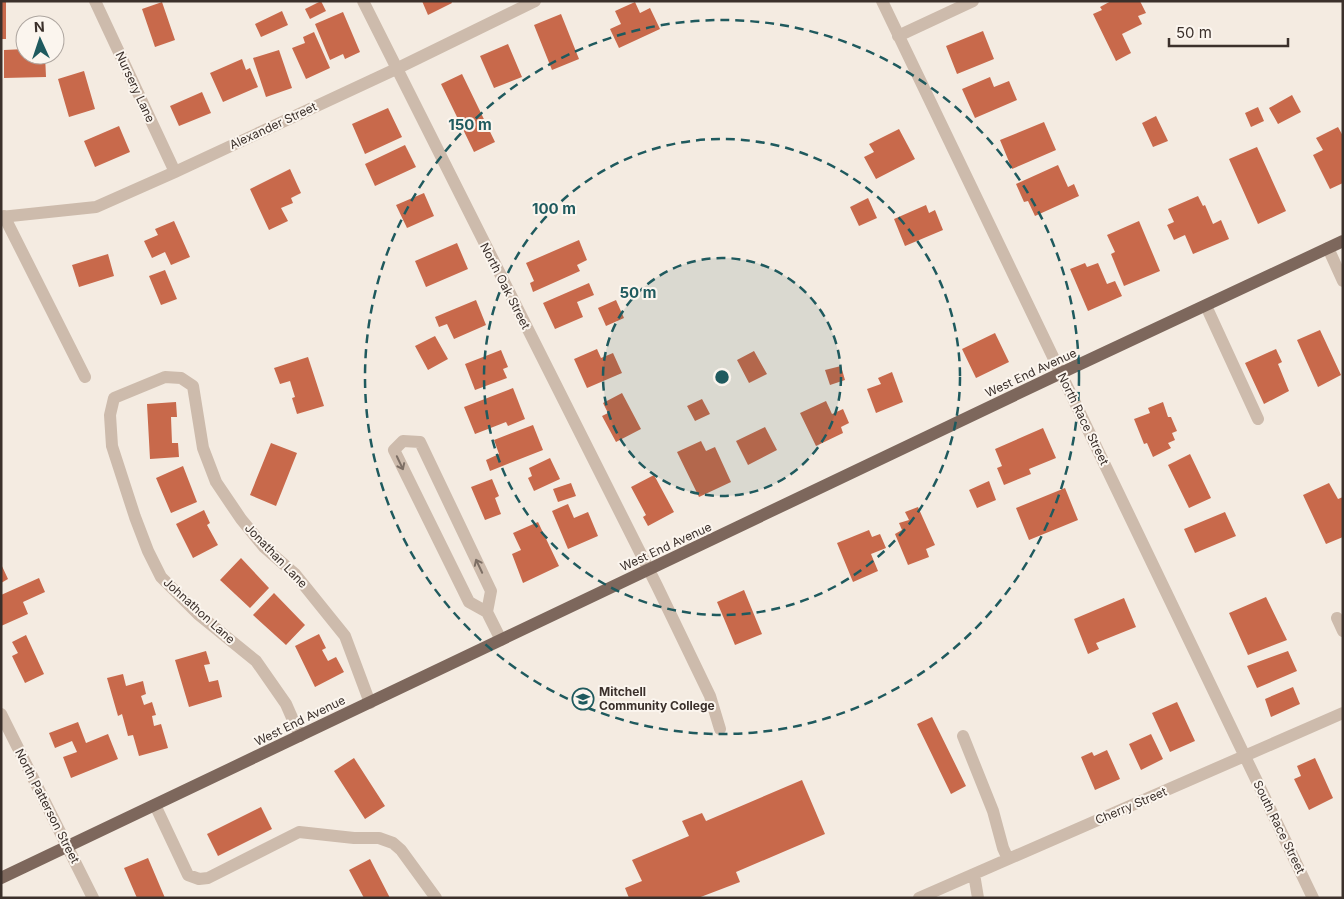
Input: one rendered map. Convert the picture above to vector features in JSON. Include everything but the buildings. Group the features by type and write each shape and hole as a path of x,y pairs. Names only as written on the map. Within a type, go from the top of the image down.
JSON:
{"main road":[{"name":"West End Avenue","path":"1,878 1061,373 1343,241"}],"street":[{"name":"Nursery Lane","path":"95,1 175,172"},
{"name":"North Oak Street","path":"363,1 710,696 720,729"},
{"name":"Alexander Street","path":"3,216 96,207 396,69 535,1"},
{"name":"North Race Street","path":"882,1 1245,756"},
{"path":"898,36 973,1"},
{"path":"3,216 85,377"},
{"path":"1328,248 1343,281"},
{"path":"1206,306 1258,419"},
{"name":"Jonathan Lane","path":"121,473 112,446 110,415 114,398 165,377 181,378 193,386 202,448 216,482 241,519 264,547 295,574 345,636 370,703"},
{"path":"487,612 491,591 420,442 403,442 394,450 468,602 487,612 501,640"},
{"name":"Johnathon Lane","path":"121,473 148,551 162,578 198,614 256,661 286,704 300,736"},
{"path":"1337,618 1343,631"},
{"name":"Cherry Street","path":"919,898 1343,713"},
{"name":"North Patterson Street","path":"1,714 93,898"},
{"path":"963,736 994,811 1002,848 1008,859"},
{"name":"South Race Street","path":"1245,756 1313,898"},
{"path":"155,805 188,875 208,878 299,832 354,838 379,838 393,843 401,850 436,898"},
{"path":"974,874 978,898"}],"place":[{"name":"Mitchell Community College","path":"583,699"}]}
